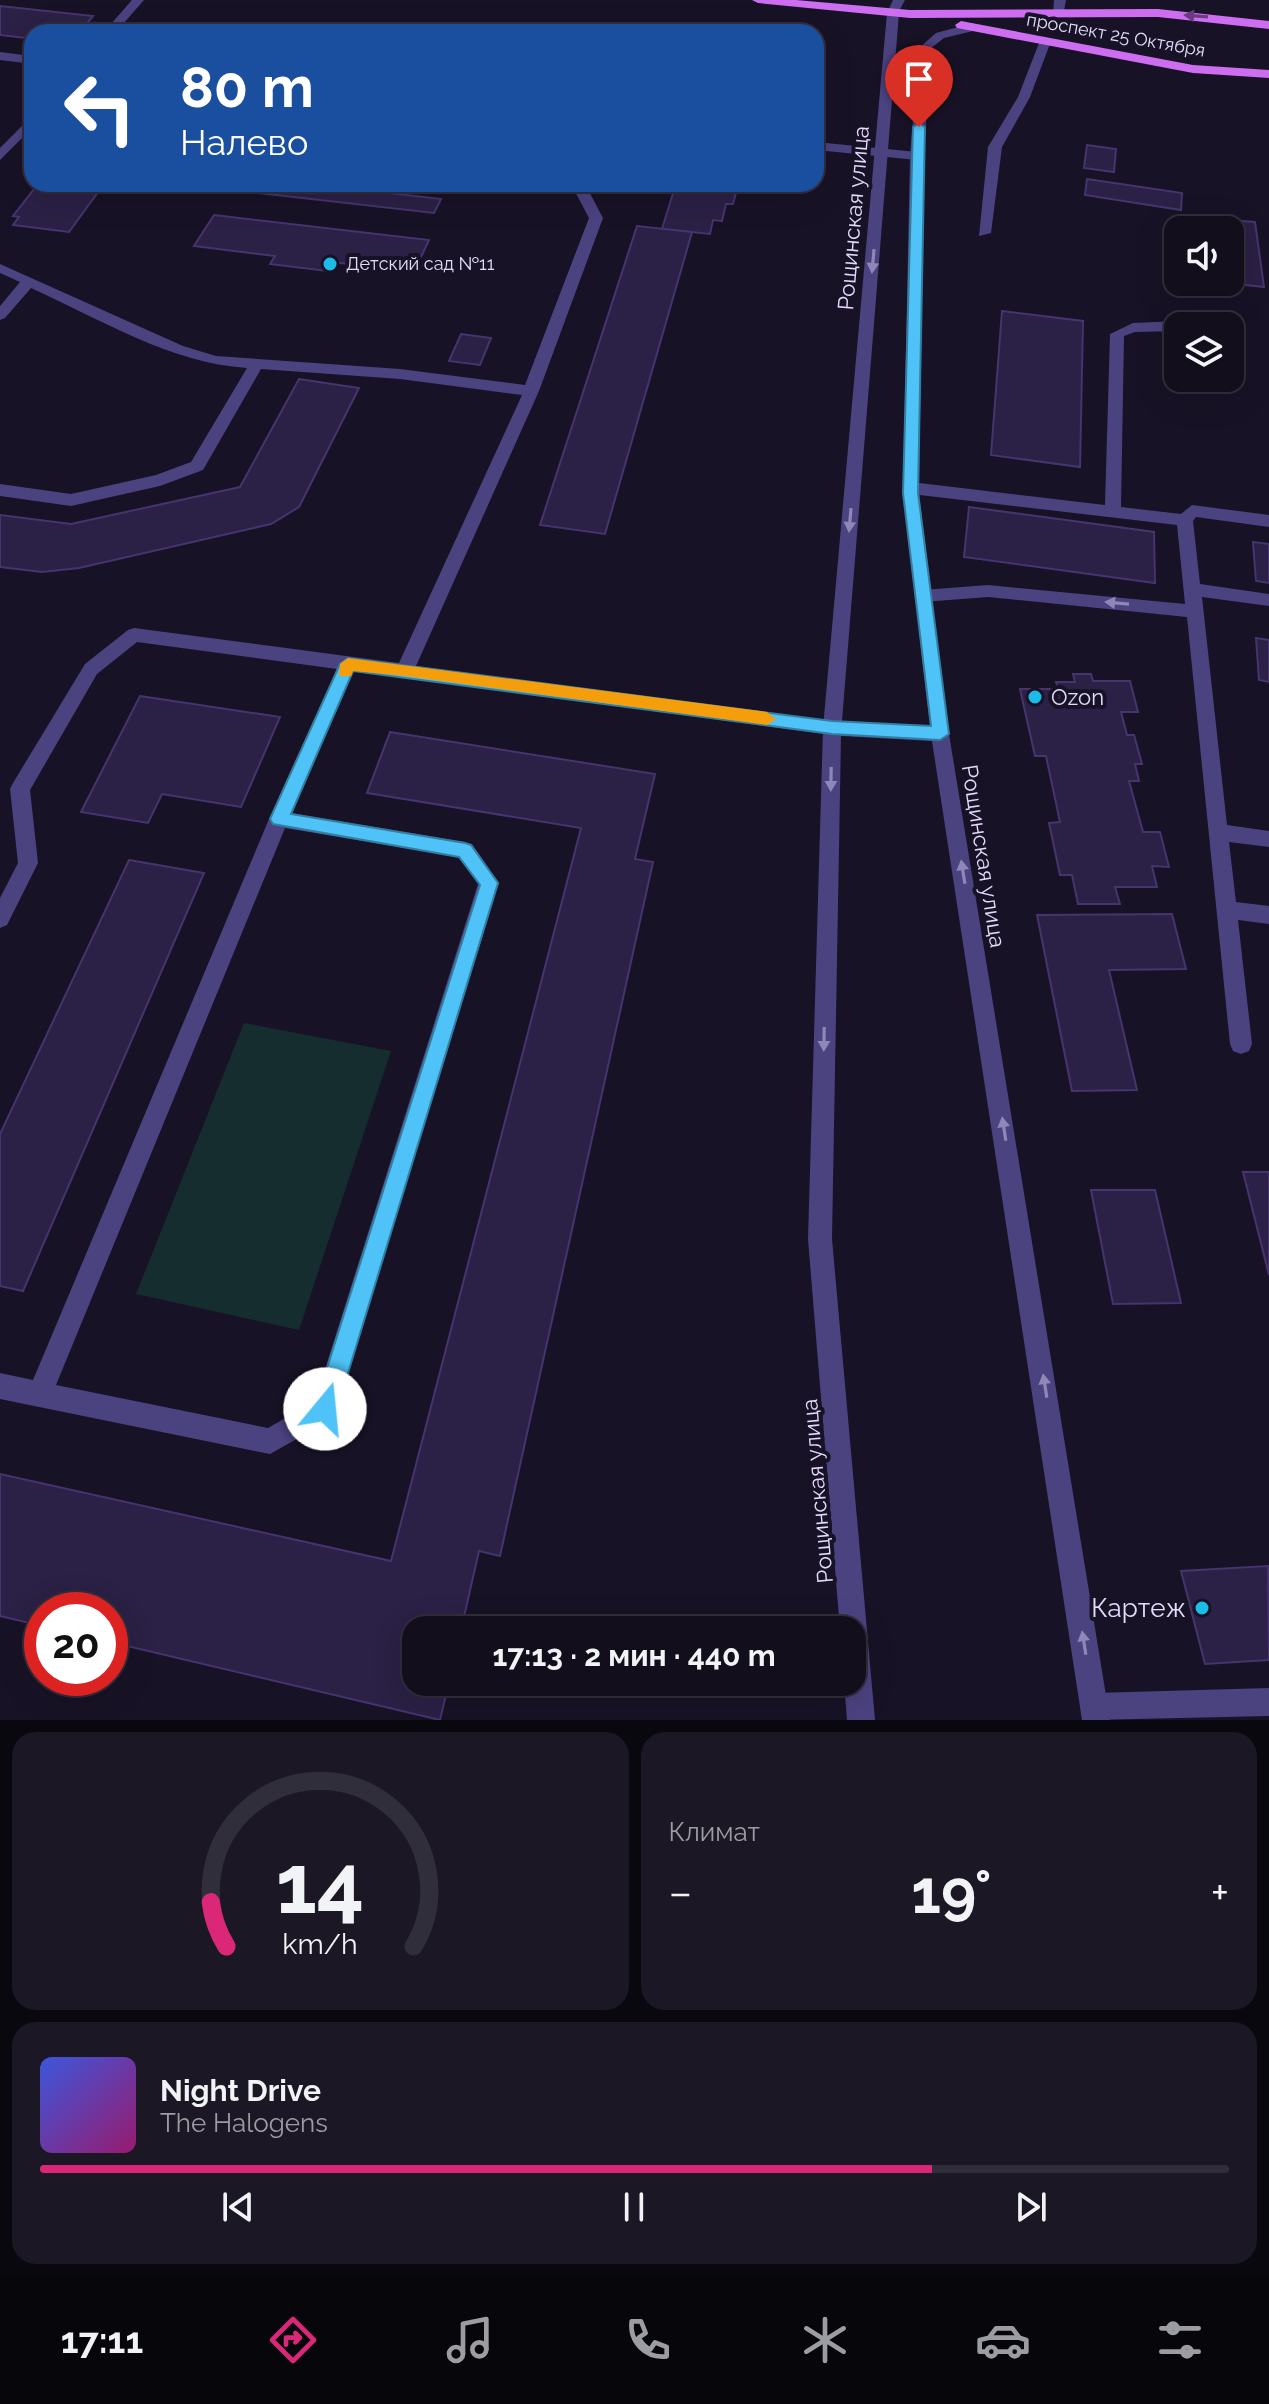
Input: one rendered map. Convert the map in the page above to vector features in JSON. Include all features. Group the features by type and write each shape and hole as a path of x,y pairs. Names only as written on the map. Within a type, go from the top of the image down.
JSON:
{"main road":[{"name":"проспект 25 Октября","path":"758,0 896,6 910,14 1138,59 1193,69 1269,74"},
{"name":"проспект 25 Октября","path":"910,14 1122,12 1214,17 1269,25"},
{"path":"1122,12 1099,32 1106,46 1138,59"},
{"path":"1059,14 1085,43 1138,59"}],"street":[{"path":"117,24 138,0"},
{"path":"1059,14 1060,0"},
{"name":"Рощинская улица","path":"861,1720 820,1239 832,728 896,6"},
{"name":"Рощинская улица","path":"973,27 948,31 931,39 925,48 917,156 911,488 940,734 1095,1714"},
{"path":"984,233 995,147 1024,97 1045,41"},
{"path":"0,56 24,59"},
{"path":"0,156 24,129"},
{"path":"824,147 917,156"},
{"path":"405,670 531,391 596,218 582,192"},
{"path":"0,268 178,349 215,361 400,374 531,391"},
{"path":"0,315 29,281"},
{"path":"1113,513 1117,334 1133,328 1164,327"},
{"path":"0,490 71,500 160,480 197,466 256,365"},
{"path":"911,488 1185,520"},
{"path":"1241,1044 1185,520 1192,511 1269,521"},
{"path":"1193,589 1269,600"},
{"path":"923,596 988,591 1195,611"},
{"path":"0,919 28,863 20,789 91,669 134,635 832,728 940,734"},
{"path":"40,1394 279,819 348,664"},
{"path":"0,1386 270,1441 325,1409 489,883 465,850 279,819"},
{"path":"1219,832 1269,839"},
{"path":"1227,910 1269,915"},
{"path":"1095,1714 1269,1702"}],"green space":[{"path":"244,1023 391,1051 299,1330 136,1294"}],"building":[{"path":"0,6 93,16 86,24 24,24 24,38 0,35"},
{"path":"1087,145 1116,149 1114,172 1084,168"},
{"path":"1087,179 1182,193 1181,210 1085,195"},
{"path":"32,192 98,192 69,232 13,225 19,217 13,216"},
{"path":"250,192 381,192 441,199 434,213"},
{"path":"673,192 736,192 733,204 726,204 722,221 713,220 710,234 662,229"},
{"path":"214,215 429,240 414,272 332,262 327,271 270,264 275,256 194,246"},
{"path":"1244,221 1255,222 1264,287 1244,285"},
{"path":"637,226 692,232 605,534 540,525"},
{"path":"1002,311 1083,321 1080,467 991,455"},
{"path":"461,334 491,338 480,365 449,361"},
{"path":"299,379 359,388 299,507 271,524 79,568 42,572 0,567 0,515 71,524 240,487"},
{"path":"969,507 1154,532 1155,583 964,557"},
{"path":"1253,542 1269,544 1269,583 1256,581"},
{"path":"1256,638 1269,640 1269,682 1259,680"},
{"path":"1073,674 1091,674 1093,681 1130,681 1138,712 1121,712 1127,735 1134,735 1142,764 1135,764 1139,781 1129,781 1143,832 1160,832 1169,867 1152,866 1157,887 1115,887 1120,904 1078,904 1072,875 1060,875 1049,823 1060,822 1046,756 1035,756 1020,689 1058,689 1056,682 1075,682"},
{"path":"140,696 280,717 241,807 162,794 148,823 81,812"},
{"path":"390,732 655,774 635,859 653,862 500,1556 479,1551 464,1616 402,1616 402,1696 446,1696 440,1720 128,1646 128,1592 24,1592 24,1622 0,1616 0,1474 391,1561 581,828 367,793"},
{"path":"129,860 204,873 23,1291 0,1286 0,1134"},
{"path":"1172,914 1186,969 1109,970 1137,1090 1072,1091 1037,915"},
{"path":"1243,1172 1269,1172 1269,1275"},
{"path":"1091,1190 1155,1190 1181,1303 1113,1304"},
{"path":"1268,1566 1269,1660 1205,1664 1181,1571"}],"slow traffic":[{"path":"345,671 348,664 405,670 767,719"}],"place":[{"name":"Детский сад №11","path":"330,264"},
{"name":"Ozon","path":"1035,697"},
{"name":"Картеж","path":"1202,1608"}],"route":[{"path":"325,1409 489,883 465,850 279,819 348,664 832,728 940,734 911,493 919,127"}]}
